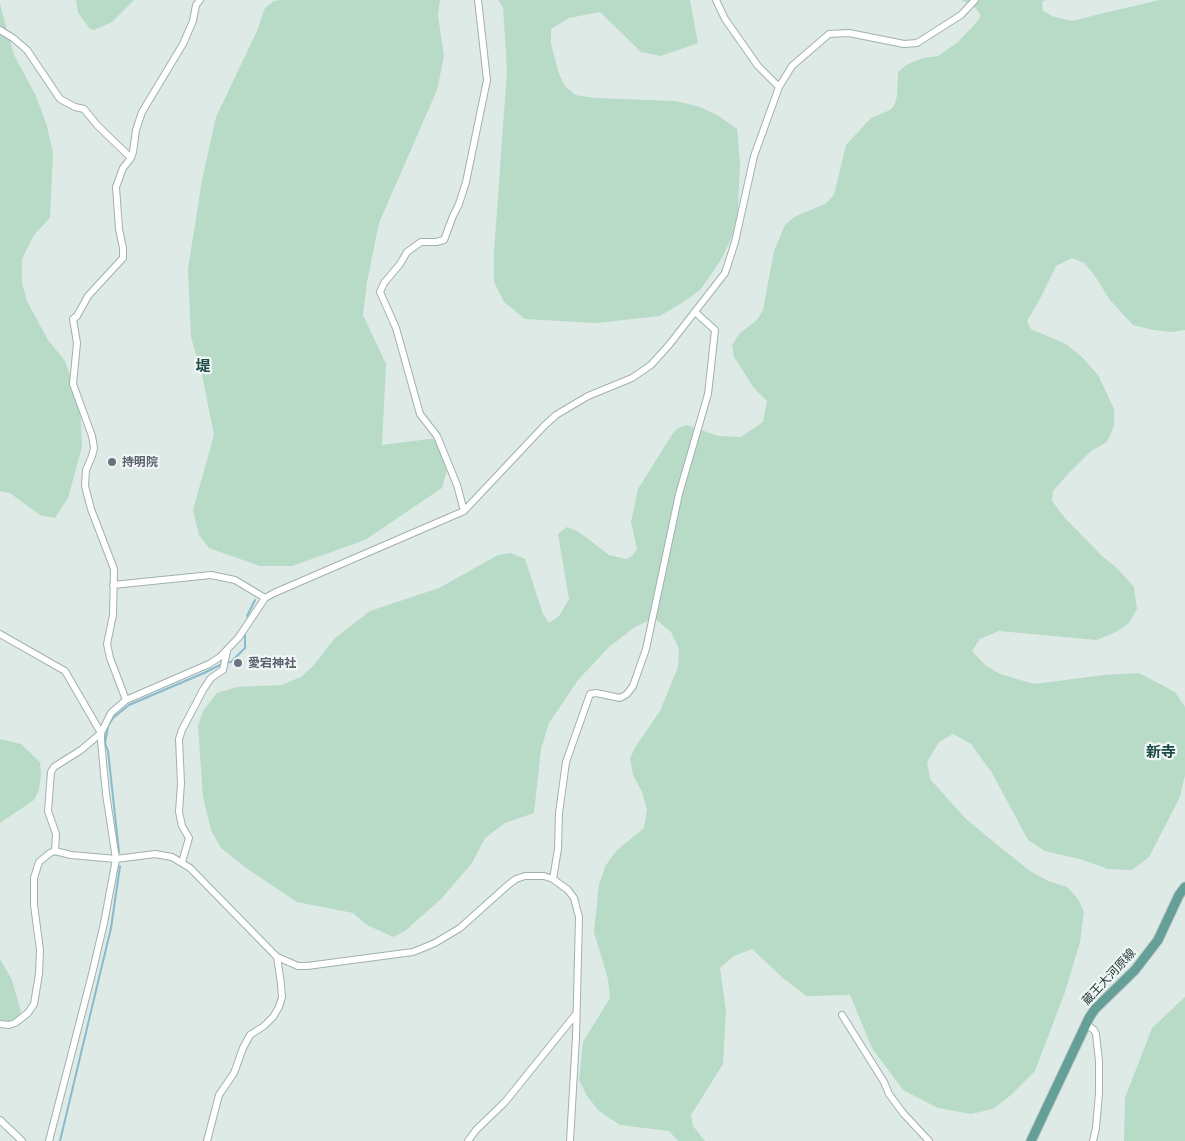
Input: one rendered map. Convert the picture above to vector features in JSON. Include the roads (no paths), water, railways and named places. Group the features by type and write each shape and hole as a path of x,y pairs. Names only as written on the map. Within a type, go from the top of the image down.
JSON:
{"main road":[{"name":"蔵王大河原線","path":"1031,1141 1086,1024 1095,1009 1135,970 1158,940 1179,895 1185,887"}],"street":[{"path":"126,700 110,658 107,644 113,614 114,569 90,509 85,486 86,470 94,448 92,436 73,384 77,344 73,319 77,316 88,296 123,258 123,248 118,229 116,187 123,168 131,158 136,130 142,112 182,44 193,21 196,5 200,0"},
{"path":"464,511 457,485 438,436 420,414 396,328 380,292 384,283 400,264 407,252 421,242 444,240 459,204 466,182 486,80 478,0"},
{"path":"716,0 726,19 758,66 779,87"},
{"path":"55,851 56,834 48,811 51,772 54,767 81,750 101,733 111,713 126,700 209,664 228,651 266,598 286,586 464,511 556,415 588,396 632,378 644,371 659,358 725,273 731,259 754,156 779,87 792,66 829,34 849,33 904,44 917,43 961,15 975,0"},
{"path":"0,30 27,50 60,98 75,107 84,109 97,125 131,158"},
{"path":"553,878 558,849 559,814 566,762 590,694 596,693 620,698 627,694 633,686 646,649 679,494 708,394 715,330 695,312"},
{"path":"113,585 211,575 235,580 266,598"},
{"path":"0,634 65,671 101,733 116,858 104,923 50,1141"},
{"path":"182,862 189,838 182,826 179,812 179,739 203,690 212,678 223,670 228,651"},
{"path":"0,1024 9,1025 16,1023 28,1013 34,1004 39,974 40,950 34,905 34,878 39,862 55,851 71,855 116,858 155,854 165,855 182,862 277,956 298,966 413,952 435,943 453,932 516,879 535,875 553,878 568,890 574,898 579,926 570,1141"},
{"path":"207,1141 219,1095 234,1072 243,1048 250,1035 264,1026 279,1007 282,997 277,956"},
{"path":"468,1141 476,1130 506,1102 576,1014"},
{"path":"842,1015 884,1082 889,1094 903,1113 929,1141"},
{"path":"1086,1024 1096,1034 1099,1061 1099,1093 1093,1141"},
{"path":"0,1120 22,1141"}],"waterway":[{"path":"247,616 255,600"},
{"path":"226,663 231,662 245,648 245,632"},
{"path":"119,852 108,751 105,743 108,726 113,718 129,705 222,664"},
{"path":"60,1141 111,928 120,866"}],"place":[{"name":"持明院","path":"112,462"},
{"name":"愛宕神社","path":"238,663"}],"district":[{"name":"堤","path":"203,366"},
{"name":"新寺","path":"1161,752"}]}
